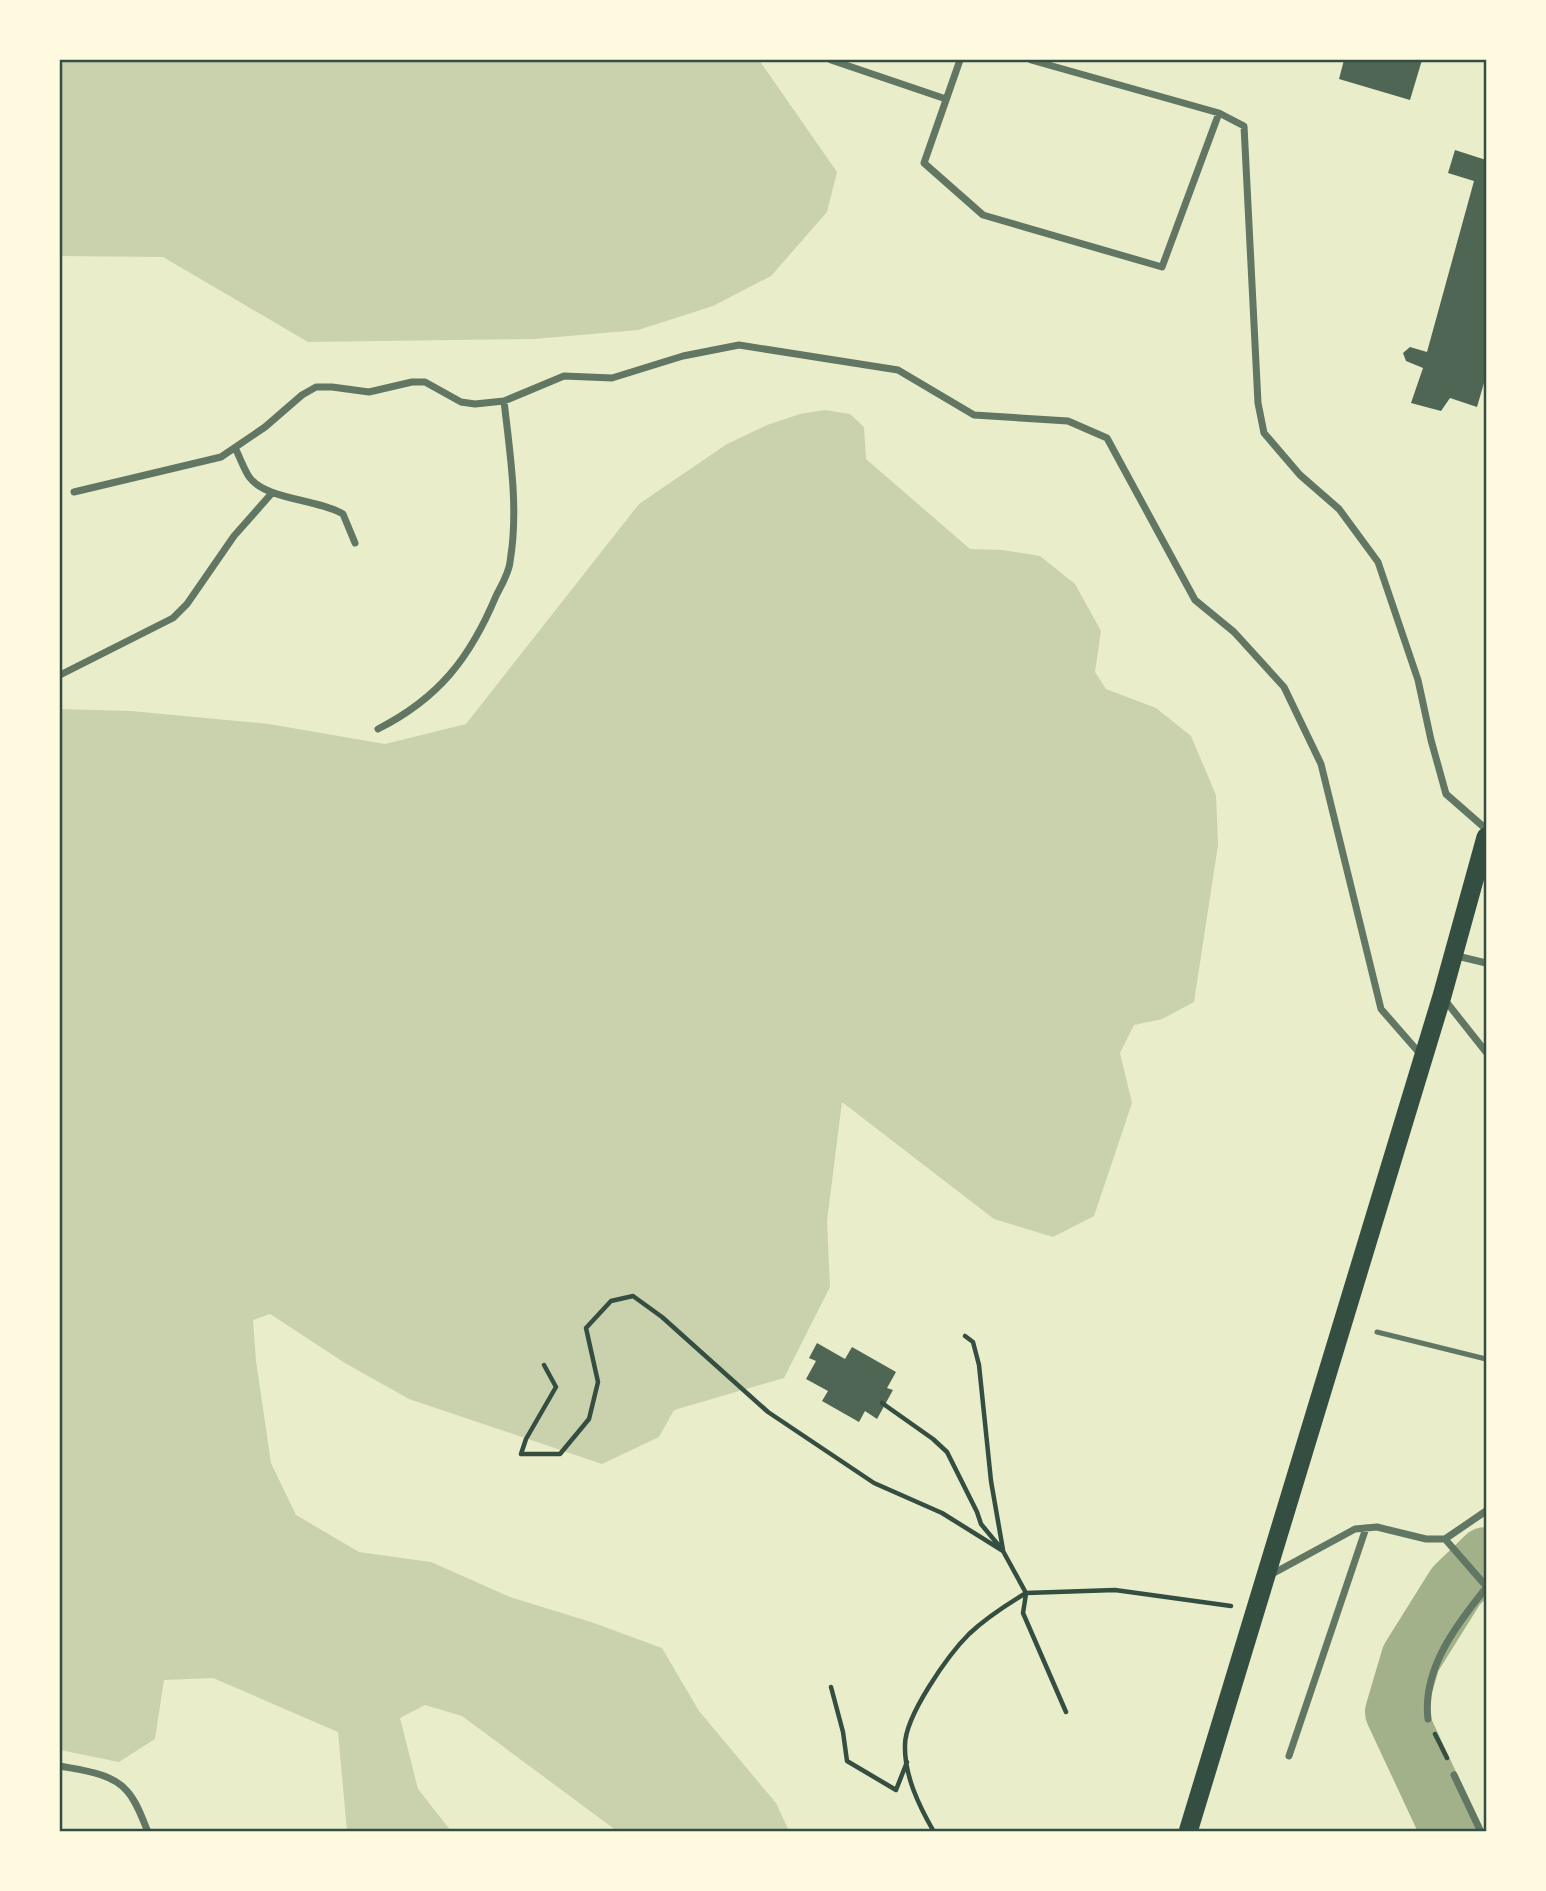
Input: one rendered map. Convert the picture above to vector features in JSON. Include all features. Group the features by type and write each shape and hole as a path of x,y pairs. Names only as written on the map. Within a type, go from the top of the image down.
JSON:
{"highway":[{"path":"1188,1832 1442,996 1486,837"}],"street":[{"path":"831,60 946,99"},
{"path":"960,60 924,163 983,215 1162,267 1219,113"},
{"path":"1031,60 1219,113 1244,126 1258,403 1264,433 1300,475 1339,509 1378,562 1418,680 1430,740 1446,794 1486,829"},
{"path":"74,492 221,457 316,387 369,392 412,382 425,382 461,402 475,404 505,401 564,376 611,378 683,356 738,345 898,370 974,415 1068,421 1107,438 1195,600 1234,632 1284,687 1321,764 1381,1009 1423,1057"},
{"path":"378,729 406,714 436,690 458,665 483,627 510,565 514,528 513,491 505,401"},
{"path":"235,448 251,478 261,488 272,493 321,503 344,514 355,543"},
{"path":"60,675 173,618 187,604 234,536 272,493"},
{"path":"1452,955 1486,963"},
{"path":"1442,996 1486,1052"},
{"path":"1265,1578 1355,1529 1377,1527 1426,1539 1445,1539 1486,1511"},
{"path":"1289,1756 1366,1528"},
{"path":"1428,1719 1428,1688 1446,1643 1486,1587 1445,1539"},
{"path":"60,1766 112,1780 126,1789 148,1832"},
{"path":"1454,1775 1481,1832"}],"lane":[{"path":"1377,1332 1486,1359"}],"path":[{"path":"544,1365 556,1387 526,1439 521,1454 560,1454 589,1419 598,1382 586,1328 611,1301 633,1296 662,1317 768,1412 874,1483 942,1513 1003,1551"},
{"path":"965,1336 973,1342 979,1365 991,1481 1003,1551"},
{"path":"882,1403 933,1438 947,1452 981,1524 1003,1551 1026,1593 1023,1613 1066,1712"},
{"path":"934,1832 920,1807 907,1762 904,1746 907,1730 934,1678 968,1635 999,1609 1026,1593 1115,1590 1256,1609"},
{"path":"831,1687 843,1732 847,1761 896,1790 907,1762"},
{"path":"1428,1719 1454,1775"}],"green space":[{"path":"60,60 759,60 837,172 827,212 771,276 713,306 638,330 534,339 308,342 163,257 60,256"},
{"path":"825,410 850,414 864,427 866,459 970,549 1003,550 1040,556 1075,584 1101,631 1095,672 1106,689 1156,708 1191,736 1216,795 1218,845 1194,1002 1162,1019 1134,1025 1120,1053 1132,1103 1094,1216 1053,1237 994,1219 842,1102 827,1221 830,1287 784,1378 674,1410 659,1437 602,1464 409,1399 345,1363 270,1314 253,1320 256,1361 271,1463 296,1515 359,1552 431,1562 510,1597 662,1648 699,1711 776,1803 789,1831 617,1831 462,1716 425,1705 400,1718 418,1789 451,1831 347,1831 338,1732 213,1678 164,1680 155,1739 119,1762 60,1750 60,709 131,711 269,724 385,744 466,724 639,504 727,444 767,425 800,414"}],"building":[{"path":"1344,60 1422,60 1410,100 1339,79"},
{"path":"1455,150 1486,160 1486,376 1477,407 1450,398 1441,411 1411,403 1423,368 1406,361 1403,353 1410,347 1427,352 1474,181 1448,173"},
{"path":"817,1343 845,1359 852,1347 896,1372 887,1388 893,1390 877,1419 865,1411 859,1422 822,1401 828,1391 806,1379 816,1361 809,1358"}],"waterway":[{"path":"1451,1832 1395,1712 1411,1658 1456,1586 1486,1557"}]}
